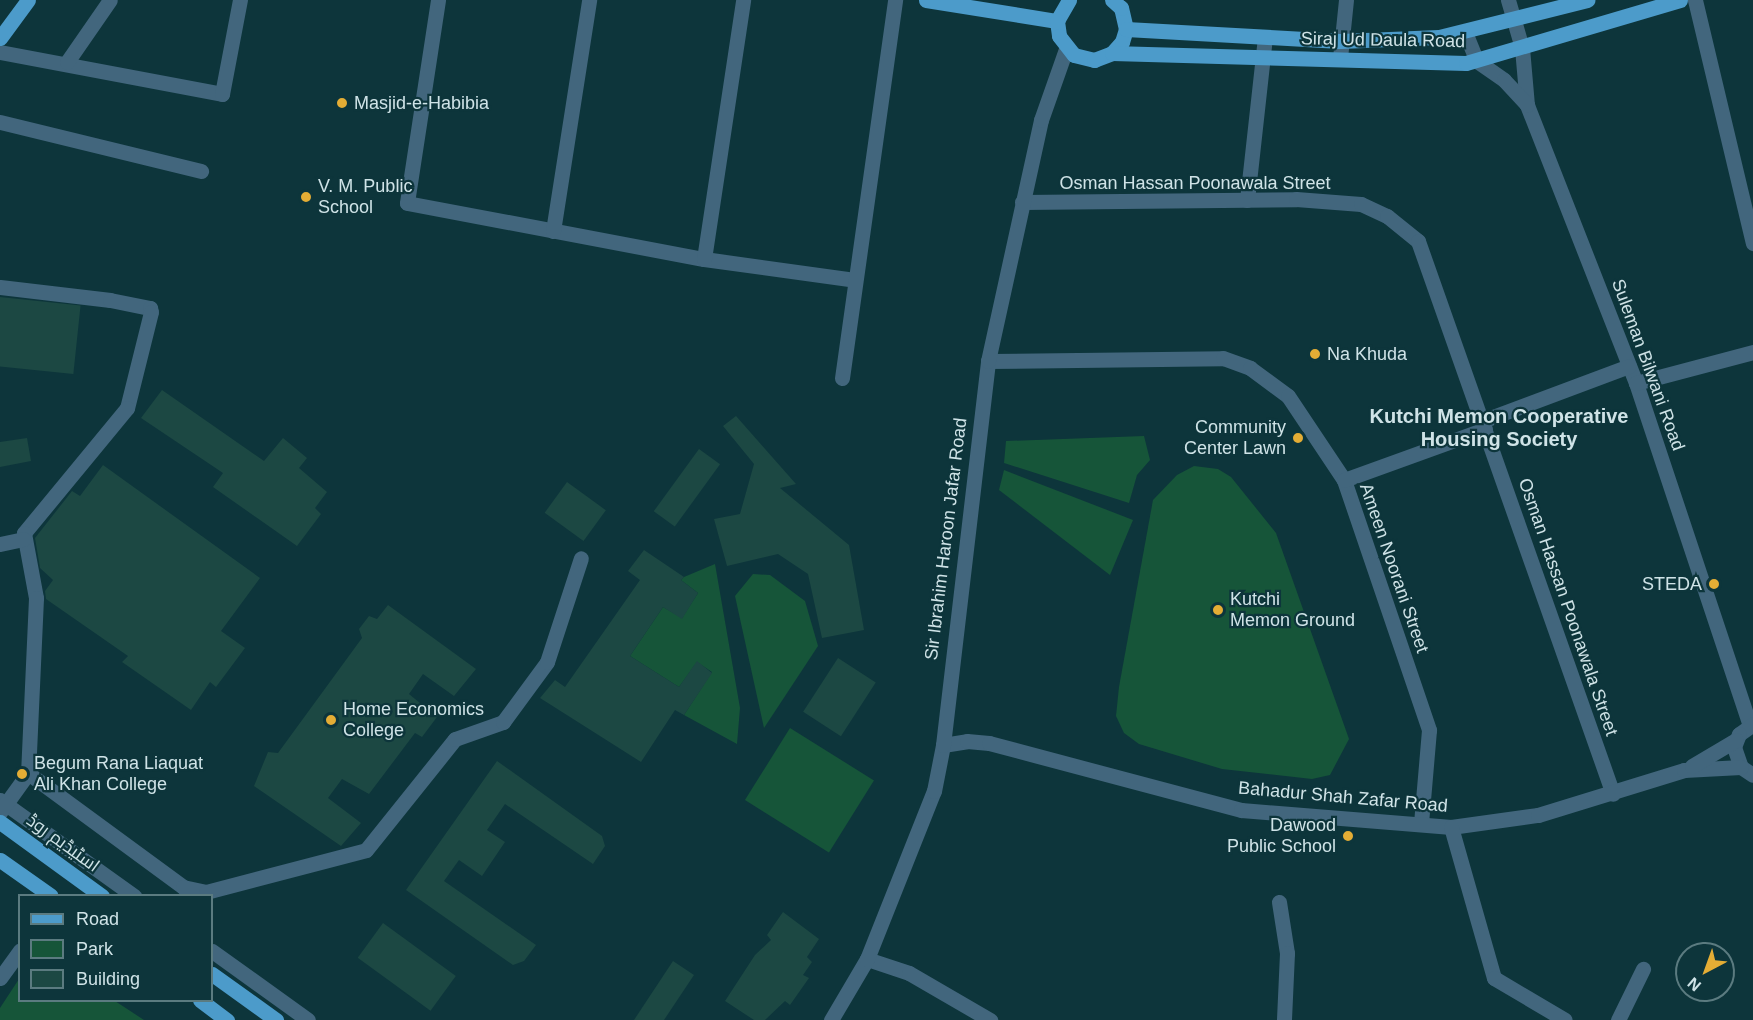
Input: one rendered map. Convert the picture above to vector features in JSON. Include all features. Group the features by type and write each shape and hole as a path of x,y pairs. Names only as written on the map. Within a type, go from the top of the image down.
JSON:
{"main road":[{"path":"0,38 28,0"},
{"path":"926,0 1057,21"},
{"path":"1066,49 1057,21 1069,0"},
{"path":"1112,0 1121,8 1126,29 1112,53"},
{"name":"Siraj Ud Daula Road","path":"1126,29 1340,41 1465,32 1587,0"},
{"name":"Siraj Ud Daula Road","path":"1066,49 1084,59 1112,53 1476,61 1680,0"},
{"name":"اسٹیڈیم روڈ","path":"0,822 99,894"},
{"path":"0,860 48,894"},
{"path":"213,975 276,1020"},
{"path":"203,1002 227,1020"}],"street":[{"path":"67,62 110,0"},
{"path":"0,52 67,62 222,94 240,0"},
{"path":"438,0 407,203 704,260 855,280"},
{"path":"554,231 589,0"},
{"path":"704,260 743,0"},
{"path":"842,378 895,0"},
{"path":"1340,58 1346,0"},
{"name":"Suleman Bilwani Road","path":"1508,0 1522,48 1527,105 1636,383 1752,725"},
{"path":"1695,0 1753,243"},
{"path":"1465,32 1476,61 1504,80 1527,105"},
{"path":"1247,200 1265,38"},
{"name":"Sir Ibrahim Haroon Jafar Road","path":"831,1020 867,959 933,791 943,745 988,361 1022,202 1051,82 1066,49"},
{"path":"0,122 201,171"},
{"name":"Osman Hassan Poonawala Street","path":"1022,202 1247,200 1361,204 1387,216 1418,241 1613,794"},
{"path":"0,287 110,300 150,308 151,312 127,408 23,539 0,544"},
{"path":"1636,383 1753,352"},
{"name":"Ameen Noorani Street","path":"988,361 1223,358 1250,368 1288,396 1344,480 1429,730 1421,824"},
{"path":"1344,480 1629,366"},
{"path":"23,539 36,598 28,773 2,805 131,894"},
{"path":"28,773 183,887 206,892 366,850 455,740 503,722 516,705 547,662 580,558"},
{"path":"1684,770 1736,740 1752,725"},
{"path":"1736,740 1734,754 1748,773"},
{"name":"Bahadur Shah Zafar Road","path":"943,745 967,741 988,743 1241,810 1451,826 1538,815 1613,794 1684,770 1748,773"},
{"path":"1451,826 1494,978 1565,1020"},
{"path":"1279,902 1287,953 1284,1020"},
{"path":"213,952 308,1020"},
{"path":"0,978 18,953"},
{"path":"867,959 909,973 990,1020"},
{"path":"1618,1020 1644,969"}],"green space":[{"path":"1144,436 1150,460 1137,475 1129,503 1004,463 1006,441"},
{"name":"Kutchi Memon Ground","path":"1194,466 1218,469 1231,477 1276,533 1349,739 1330,775 1312,779 1222,769 1139,744 1124,733 1116,716 1119,687 1153,500 1177,475"},
{"path":"1004,470 1133,520 1110,575 999,490"},
{"path":"715,564 740,708 737,744 684,715 712,672 697,662 679,687 630,656 663,607 682,618 698,593 681,580"},
{"path":"753,574 770,575 805,601 818,646 764,728 735,596"},
{"path":"790,728 874,780 829,853 745,800"},
{"path":"18,981 18,1002 117,1002 144,1020 0,1020 0,1008"}],"building":[{"path":"0,297 81,305 73,374 0,366"},
{"path":"162,390 264,461 283,438 307,458 299,468 327,492 315,508 321,514 297,546 213,487 223,473 141,418"},
{"path":"736,416 796,484 780,488 849,545 864,630 822,638 808,574 778,554 727,566 714,519 740,514 754,464 723,426"},
{"path":"27,438 31,461 0,467 0,442"},
{"path":"699,449 720,464 675,527 654,511"},
{"path":"103,465 260,578 221,631 245,648 216,687 210,682 191,710 122,662 128,656 46,599 45,591 53,580 40,568 35,538 72,491 80,496"},
{"path":"567,482 606,510 583,541 545,513"},
{"path":"644,550 684,577 681,580 698,593 682,619 663,607 630,656 679,687 697,661 712,673 684,715 675,710 641,762 540,698 555,680 565,687 640,580 628,571"},
{"name":"Home Economics College","path":"388,605 476,669 454,696 423,674 409,694 437,717 422,737 415,733 369,794 342,779 328,798 361,823 341,846 254,786 268,752 278,753 362,638 359,629 369,616 377,619"},
{"path":"838,658 876,683 841,736 803,712"},
{"path":"497,761 602,836 605,846 593,864 505,804 487,830 505,842 482,876 459,860 444,881 536,945 524,961 513,965 406,890"},
{"path":"783,912 819,939 807,957 812,962 803,975 809,978 790,1005 785,1001 765,1020 754,1020 725,1001 755,955 771,940 767,935"},
{"path":"383,923 456,976 431,1011 358,958"},
{"path":"673,961 694,975 664,1020 634,1020"}],"place":[{"name":"Masjid-e-Habibia","path":"342,103"},
{"name":"V. M. Public School","path":"306,197"},
{"name":"Na Khuda","path":"1315,354"},
{"name":"Community Center Lawn","path":"1298,438"},
{"name":"STEDA","path":"1714,584"},
{"name":"Kutchi Memon Ground","path":"1218,610"},
{"name":"Home Economics College","path":"331,720"},
{"name":"Begum Rana Liaquat Ali Khan College","path":"22,774"},
{"name":"Dawood Public School","path":"1348,836"}],"district":[{"name":"Kutchi Memon Cooperative Housing Society","path":"1499,428"}]}
